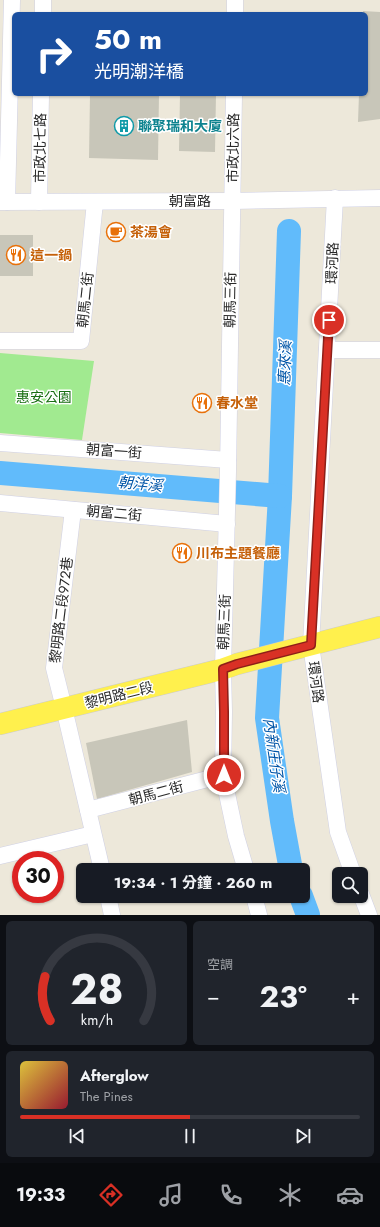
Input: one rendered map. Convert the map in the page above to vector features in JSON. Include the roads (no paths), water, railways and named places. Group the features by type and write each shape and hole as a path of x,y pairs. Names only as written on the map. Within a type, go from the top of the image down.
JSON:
{"main road":[{"path":"307,646 380,627"},
{"name":"黎明路二段","path":"0,724 230,667 307,646"}],"street":[{"path":"3,202 12,0"},
{"path":"42,12 43,0"},
{"path":"235,0 235,12"},
{"name":"市政北七路","path":"39,202 41,96"},
{"name":"市政北六路","path":"232,201 234,96"},
{"name":"環河路","path":"335,198 327,350 307,646 338,832 350,867"},
{"name":"朝富路","path":"3,202 232,201 380,198"},
{"name":"朝馬三街","path":"232,201 227,519 230,667 224,712 224,775 236,836 244,863"},
{"name":"朝馬二街","path":"0,340 81,341 94,202"},
{"path":"327,350 380,350"},
{"name":"朝富一街","path":"0,443 228,465"},
{"name":"朝富二街","path":"0,503 73,510 227,519"},
{"name":"黎明路二段972巷","path":"64,708 54,668 73,510"},
{"path":"64,708 100,863"},
{"name":"朝馬二街","path":"88,810 224,775"},
{"path":"0,856 93,834"},
{"path":"109,903 112,915"},
{"path":"256,903 260,915"},
{"path":"364,903 368,915 380,912"}],"waterway":[{"name":"內新庄仔溪","path":"289,231 280,496 267,718 290,863"},
{"name":"朝洋溪","path":"0,473 280,496"},
{"name":"內新庄仔溪","path":"304,903 308,915"}],"place":[{"name":"聯聚瑞和大廈","path":"124,126"},
{"name":"茶湯會","path":"116,232"},
{"name":"這一鍋","path":"16,255"},
{"name":"春水堂","path":"202,403"},
{"name":"川布主題餐廳","path":"182,553"}],"water label":[{"name":"惠來溪","path":"285,363"}],"park label":[{"name":"惠安公園","path":"44,397"}]}
